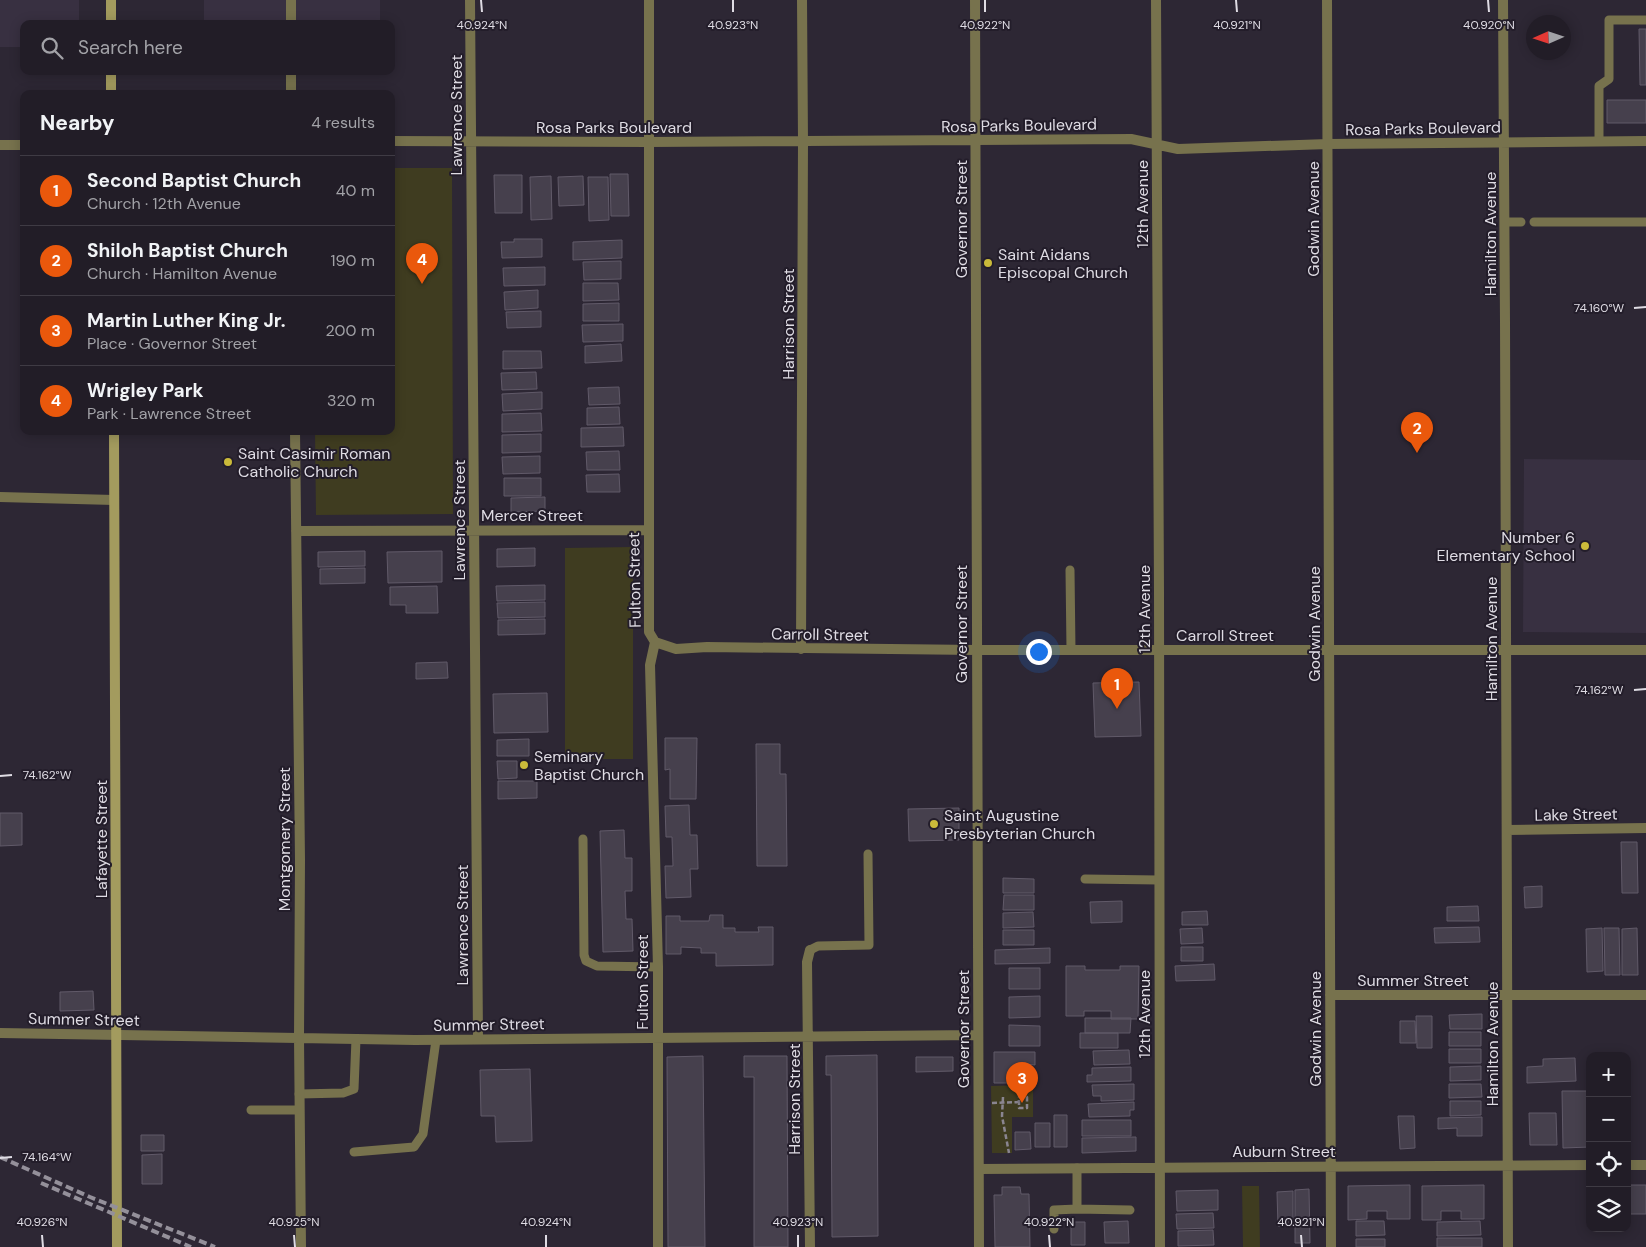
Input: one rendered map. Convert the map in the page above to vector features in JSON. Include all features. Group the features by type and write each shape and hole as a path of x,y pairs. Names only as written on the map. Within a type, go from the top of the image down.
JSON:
{"main road":[{"path":"111,0 111,20"},
{"path":"111,75 111,90"},
{"name":"Lafayette Street","path":"114,435 117,1247"}],"street":[{"path":"291,0 291,20"},
{"name":"Lawrence Street","path":"470,0 478,1039"},
{"name":"Fulton Street","path":"648,0 648,530 649,632 655,642 650,665 658,967 658,1247"},
{"name":"Harrison Street","path":"801,649 804,142 802,0"},
{"name":"Governor Street","path":"975,0 979,1247"},
{"name":"12th Avenue","path":"1156,0 1160,1247"},
{"name":"Godwin Avenue","path":"1327,0 1331,1247"},
{"name":"Hamilton Avenue","path":"1503,0 1508,1247"},
{"path":"291,75 291,90"},
{"name":"Rosa Parks Boulevard","path":"395,141 804,142 1131,139 1178,149 1328,144 1646,141"},
{"path":"0,145 20,145"},
{"name":"Montgomery Street","path":"295,435 300,860 299,1110 301,1247"},
{"path":"0,497 114,500"},
{"name":"Mercer Street","path":"296,531 648,530"},
{"name":"Carroll Street","path":"655,642 676,649 707,647 976,650 1646,650"},
{"name":"Lake Street","path":"1507,830 1646,828"},
{"name":"Harrison Street","path":"810,950 807,962 810,1247"},
{"name":"Summer Street","path":"1330,995 1646,995"},
{"name":"Summer Street","path":"0,1033 436,1040 978,1035"},
{"name":"Auburn Street","path":"979,1169 1586,1165"},
{"path":"1631,1165 1646,1165"}],"lane":[{"path":"1599,141 1599,86 1609,79 1609,20 1646,20"},
{"path":"1505,222 1521,222"},
{"path":"1534,222 1646,222"},
{"path":"1070,570 1071,650"},
{"path":"583,839 584,955 586,961 597,966 658,967"},
{"path":"810,950 818,946 869,945 868,854"},
{"path":"1085,879 1159,880"},
{"path":"299,1094 343,1093 354,1089 356,1039"},
{"path":"354,1152 414,1147 423,1134 436,1040"},
{"path":"251,1110 299,1110"},
{"path":"1077,1168 1077,1209"},
{"path":"1054,1229 1054,1210 1130,1210"}],"path":[{"path":"1003,1097 1002,1116 1009,1153"},
{"path":"1019,1097 1026,1097 1027,1108 1019,1108 1019,1102 1019,1097"},
{"path":"992,1103 1019,1102"}],"shaded area":[{"path":"0,0 79,0 79,20 20,20 20,47 0,47"},
{"path":"204,0 380,0 380,20 204,20"},
{"path":"395,168 452,168 453,514 316,515 315,435 395,435"},
{"name":"Number 6 Elementary School","path":"1524,459 1646,460 1646,633 1523,632"},
{"path":"633,547 633,759 565,759 565,548"},
{"path":"1033,1085 1033,1117 1012,1117 1012,1153 992,1153 991,1086"},
{"path":"1242,1186 1259,1186 1260,1247 1243,1247"}],"building":[{"path":"1639,29 1646,29 1646,85 1640,85"},
{"path":"1607,100 1646,100 1646,123 1607,123"},
{"path":"610,174 628,174 629,216 611,216"},
{"path":"494,175 522,175 522,213 495,213"},
{"path":"551,176 552,219 531,220 530,177"},
{"path":"583,176 584,205 559,206 558,177"},
{"path":"588,177 608,177 609,220 589,221"},
{"path":"514,239 542,239 542,257 502,258 501,242 514,242"},
{"path":"622,240 622,258 573,260 573,242"},
{"path":"621,261 621,279 584,280 583,262"},
{"path":"545,267 545,285 504,286 503,268"},
{"path":"583,283 618,283 619,300 583,301"},
{"path":"538,290 538,308 505,310 504,292"},
{"path":"619,303 619,321 583,321 583,304"},
{"path":"541,311 541,327 507,328 506,312"},
{"path":"623,324 623,341 583,342 582,325"},
{"path":"621,344 622,361 585,363 585,346"},
{"path":"503,351 541,351 542,368 503,369"},
{"path":"536,372 537,389 502,390 501,373"},
{"path":"619,387 620,404 589,405 588,388"},
{"path":"542,392 542,409 503,411 502,394"},
{"path":"619,407 620,424 587,425 587,408"},
{"path":"541,413 542,431 502,432 502,414"},
{"path":"623,427 624,446 581,447 581,428"},
{"path":"541,434 541,452 502,453 502,435"},
{"path":"619,451 620,470 587,470 586,452"},
{"path":"540,456 540,473 503,474 502,457"},
{"path":"619,474 620,492 587,492 586,475"},
{"path":"504,478 541,478 541,496 504,496"},
{"path":"545,497 545,511 511,512 511,498"},
{"path":"535,548 535,566 497,567 497,549"},
{"path":"365,551 365,566 318,567 318,552"},
{"path":"442,551 442,582 388,583 387,552"},
{"path":"365,568 365,583 320,584 320,569"},
{"path":"545,585 545,600 497,601 496,586"},
{"path":"437,586 438,613 406,613 406,605 390,605 390,587"},
{"path":"545,602 545,617 498,618 497,603"},
{"path":"545,619 545,634 498,635 498,620"},
{"path":"447,662 448,678 416,679 416,663"},
{"path":"1139,682 1141,736 1095,737 1093,683"},
{"path":"547,693 548,732 494,733 493,694"},
{"path":"665,738 697,738 696,799 670,799 670,769 665,770"},
{"path":"529,739 529,756 497,756 497,740"},
{"path":"756,744 780,744 780,774 786,774 787,866 757,866"},
{"path":"497,761 517,761 517,778 498,779"},
{"path":"498,781 537,781 537,798 498,799"},
{"path":"689,805 690,835 697,835 698,869 690,869 691,897 666,898 665,866 673,866 672,837 666,837 665,806"},
{"name":"Saint Augustine Presbyterian Church","path":"959,808 959,840 909,841 908,809"},
{"path":"0,813 22,813 22,845 0,846"},
{"path":"624,830 625,858 632,858 632,891 625,891 626,919 632,919 633,951 603,952 600,831"},
{"path":"1621,842 1637,842 1638,893 1622,893"},
{"path":"1003,878 1034,879 1034,893 1003,893"},
{"path":"1542,886 1542,907 1525,908 1524,887"},
{"path":"1004,895 1034,895 1034,910 1003,910"},
{"path":"1122,901 1122,922 1091,923 1090,902"},
{"path":"1478,906 1479,921 1447,921 1447,907"},
{"path":"1207,911 1208,925 1182,925 1182,912"},
{"path":"1033,912 1034,927 1003,928 1003,913"},
{"path":"710,915 723,915 723,928 735,928 735,932 759,932 758,927 773,927 773,965 716,966 716,953 701,953 701,948 681,947 681,954 666,954 666,916 680,916 680,921 709,921"},
{"path":"1479,927 1480,942 1435,943 1434,928"},
{"path":"1202,928 1203,943 1181,944 1180,929"},
{"path":"1602,928 1603,971 1587,972 1586,929"},
{"path":"1604,928 1619,928 1620,975 1605,975"},
{"path":"1637,928 1638,975 1622,975 1622,929"},
{"path":"1003,930 1034,930 1034,945 1003,945"},
{"path":"1181,947 1203,947 1203,961 1181,961"},
{"path":"1050,948 1050,963 995,964 995,950"},
{"path":"1214,964 1215,980 1176,981 1175,966"},
{"path":"1066,966 1085,966 1085,970 1120,970 1120,966 1139,966 1138,1019 1111,1019 1111,1011 1084,1011 1084,1016 1066,1016"},
{"path":"1009,968 1040,968 1040,989 1009,989"},
{"path":"93,991 94,1010 60,1011 60,992"},
{"path":"1040,996 1040,1017 1009,1018 1009,997"},
{"path":"1482,1014 1482,1029 1450,1029 1449,1015"},
{"path":"1416,1016 1432,1016 1432,1048 1417,1048"},
{"path":"1085,1018 1131,1018 1130,1033 1085,1033"},
{"path":"1400,1021 1415,1021 1416,1043 1400,1043"},
{"path":"1009,1025 1040,1026 1040,1046 1009,1046"},
{"path":"1449,1032 1481,1032 1481,1046 1449,1046"},
{"path":"1080,1033 1118,1033 1118,1048 1080,1048"},
{"path":"1449,1049 1481,1049 1481,1063 1449,1063"},
{"path":"1129,1050 1130,1064 1094,1065 1093,1051"},
{"path":"994,1052 1035,1052 1035,1065 1025,1064 1025,1083 994,1083"},
{"path":"877,1055 878,1236 832,1237 831,1075 826,1075 826,1056"},
{"path":"703,1056 705,1247 668,1247 667,1057"},
{"path":"744,1056 787,1056 788,1247 754,1247 754,1077 744,1077"},
{"path":"916,1057 953,1057 953,1071 916,1072"},
{"path":"1575,1058 1576,1081 1527,1083 1527,1067 1543,1066 1543,1059"},
{"path":"1481,1066 1481,1080 1450,1081 1450,1067"},
{"path":"1131,1067 1131,1081 1087,1082 1087,1075 1092,1075 1092,1068"},
{"path":"530,1069 532,1141 496,1142 495,1116 481,1116 480,1070"},
{"path":"1134,1084 1134,1100 1101,1101 1101,1096 1093,1096 1092,1085"},
{"path":"1449,1084 1481,1084 1482,1097 1449,1098"},
{"path":"1562,1091 1586,1091 1586,1147 1563,1148"},
{"path":"1450,1101 1481,1101 1481,1115 1450,1116"},
{"path":"1134,1102 1134,1110 1130,1110 1130,1116 1089,1117 1088,1104"},
{"path":"1529,1113 1556,1113 1557,1145 1530,1145"},
{"path":"1054,1115 1067,1115 1067,1147 1054,1147"},
{"path":"1398,1116 1414,1116 1415,1148 1400,1149"},
{"path":"1482,1117 1482,1136 1457,1136 1457,1128 1438,1129 1438,1118"},
{"path":"1082,1120 1131,1120 1131,1136 1082,1136"},
{"path":"1035,1123 1050,1123 1050,1147 1035,1147"},
{"path":"1015,1132 1030,1132 1031,1149 1015,1150"},
{"path":"141,1135 164,1135 164,1151 141,1151"},
{"path":"1136,1137 1136,1151 1082,1153 1082,1138"},
{"path":"162,1154 162,1184 142,1184 142,1155"},
{"path":"1410,1185 1410,1219 1387,1219 1387,1211 1367,1211 1367,1219 1348,1220 1348,1186"},
{"path":"1484,1185 1484,1219 1461,1219 1461,1211 1441,1211 1441,1220 1422,1220 1422,1186"},
{"path":"1631,1185 1646,1185 1646,1214 1631,1214"},
{"path":"1002,1187 1020,1187 1021,1194 1029,1194 1030,1247 995,1247 994,1195 1002,1195"},
{"path":"1309,1189 1310,1243 1295,1243 1295,1190"},
{"path":"1218,1190 1218,1210 1177,1211 1176,1191"},
{"path":"1293,1191 1293,1226 1278,1226 1277,1192"},
{"path":"1213,1213 1214,1228 1177,1229 1176,1214"},
{"path":"1128,1221 1129,1243 1105,1243 1104,1222"},
{"path":"1356,1221 1384,1221 1385,1235 1356,1236"},
{"path":"1480,1221 1481,1235 1437,1236 1437,1222"},
{"path":"1071,1222 1085,1222 1085,1245 1071,1245"},
{"path":"1213,1230 1214,1245 1178,1246 1178,1231"},
{"path":"1437,1238 1482,1238 1482,1247 1437,1247"},
{"path":"1356,1239 1385,1239 1385,1247 1356,1247"}],"railway":[{"path":"0,1157 90,1197 215,1247"},
{"path":"41,1183 191,1247"}],"place":[{"name":"Saint Aidans Episcopal Church","path":"988,263"},
{"name":"Wrigley Park","path":"422,284"},
{"name":"Shiloh Baptist Church","path":"1417,453"},
{"name":"Saint Casimir Roman Catholic Church","path":"228,462"},
{"name":"Number 6 Elementary School","path":"1585,546"},
{"name":"Second Baptist Church","path":"1117,709"},
{"name":"Seminary Baptist Church","path":"524,765"},
{"name":"Saint Augustine Presbyterian Church","path":"934,824"},
{"name":"Martin Luther King Jr.","path":"1022,1103"}]}
